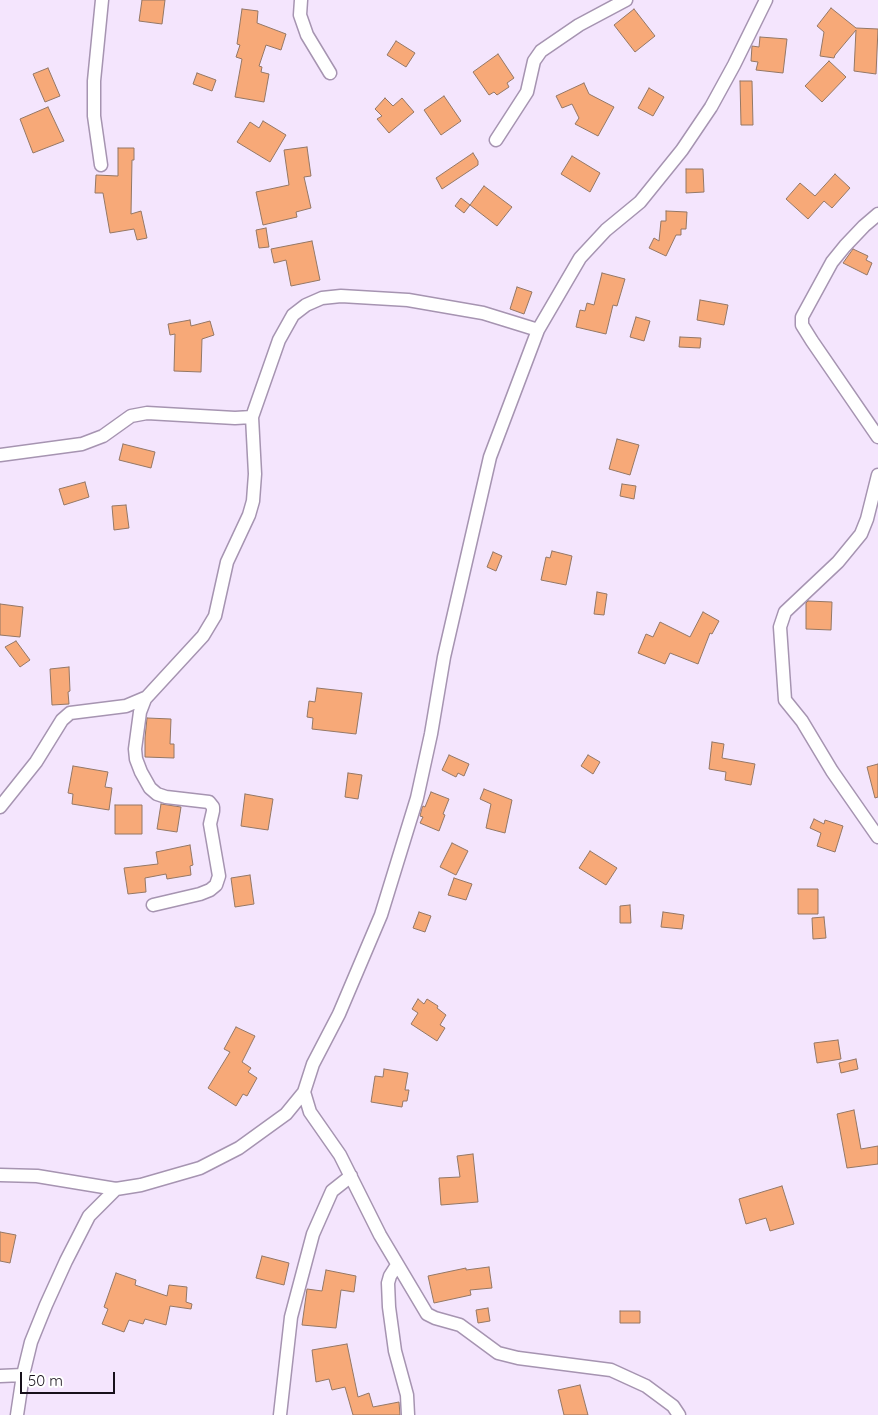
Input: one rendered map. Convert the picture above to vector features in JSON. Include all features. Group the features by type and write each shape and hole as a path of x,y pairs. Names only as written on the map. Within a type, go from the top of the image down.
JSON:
{"street":[{"path":"101,165 94,116 94,81 102,0"},
{"path":"300,0 300,15 307,35 330,73"},
{"path":"496,140 527,92 534,62 541,51 579,25 626,0"},
{"path":"0,1174 37,1176 116,1189 141,1185 200,1168 239,1148 286,1114 304,1092 313,1064 339,1014 381,915 417,798 431,734 444,657 490,457 538,330 580,258 606,230 640,202 682,150 711,107 729,74 762,1"},
{"path":"878,214 858,232 832,262 802,317 802,324 878,437"},
{"path":"0,808 36,762 62,720 70,713 126,706 145,698 204,636 215,616 227,562 249,515 253,501 256,474 252,417 279,340 294,315 306,304 322,298 341,296 408,300 483,313 538,330"},
{"path":"0,455 82,444 103,436 131,416 147,412 235,418 252,417"},
{"path":"878,475 868,519 862,534 838,562 785,612 780,627 785,700 802,721 832,771 878,837"},
{"path":"145,698 140,712 136,749 136,759 141,772 150,788 157,794 166,797 209,802 213,811 210,824 219,876 216,885 210,890 153,905"},
{"path":"304,1092 310,1112 340,1154 380,1235 427,1314 460,1325 498,1353 518,1358 610,1370 646,1386 673,1406 679,1415"},
{"path":"280,1415 291,1317 313,1234 332,1191 350,1176"},
{"path":"17,1415 22,1375 31,1342 66,1261 89,1216 116,1189"},
{"path":"397,1265 388,1283 389,1307 395,1351 407,1395 408,1415"},
{"path":"0,1376 22,1375"}],"building":[{"path":"142,0 165,0 162,24 139,21"},
{"path":"831,8 856,28 878,29 876,74 854,71 856,30 834,58 820,56 824,32 817,26"},
{"path":"242,9 258,11 257,23 286,34 281,50 266,45 259,66 262,67 261,72 269,74 264,102 235,97 242,59 236,57 240,45 237,44"},
{"path":"634,9 655,36 635,52 614,25"},
{"path":"760,37 787,39 783,73 756,70 758,62 751,61 752,46 759,47"},
{"path":"396,41 415,53 406,67 387,55"},
{"path":"498,54 514,78 507,83 509,87 497,95 494,92 489,95 473,72"},
{"path":"829,61 846,77 822,102 805,86"},
{"path":"48,68 60,96 45,102 33,74"},
{"path":"197,73 216,80 212,91 193,84"},
{"path":"740,81 752,81 753,125 741,125"},
{"path":"584,83 589,94 614,107 598,136 575,124 579,118 572,104 562,108 556,96"},
{"path":"649,88 664,97 653,116 638,108"},
{"path":"444,96 461,121 441,135 424,110"},
{"path":"385,98 393,106 402,98 414,112 389,133 377,119 382,116 375,109"},
{"path":"48,107 64,141 33,153 20,119"},
{"path":"263,121 286,135 270,162 237,142 250,122 259,128"},
{"path":"307,147 311,176 304,177 311,208 296,212 297,217 263,225 256,192 289,185 284,150"},
{"path":"118,148 134,148 131,214 141,211 147,238 137,240 134,229 110,233 103,193 95,193 96,175 118,176"},
{"path":"473,153 478,161 478,165 442,189 436,178"},
{"path":"572,156 600,173 590,192 561,174"},
{"path":"686,169 703,169 704,192 686,193"},
{"path":"835,174 850,188 832,208 824,201 808,219 786,199 800,183 815,196"},
{"path":"484,186 512,207 497,226 470,205"},
{"path":"461,198 470,205 464,213 455,206"},
{"path":"666,211 687,212 686,229 681,229 681,235 676,235 666,256 649,248 654,238 659,241 661,221 666,221"},
{"path":"266,228 269,247 259,248 256,230"},
{"path":"312,241 320,280 291,286 286,260 274,263 271,249"},
{"path":"853,249 868,256 866,260 872,263 867,275 843,263"},
{"path":"602,273 625,279 617,306 613,305 606,334 576,327 580,310 585,311 587,303 594,305"},
{"path":"517,287 532,292 524,314 510,309"},
{"path":"700,300 728,305 724,325 697,320"},
{"path":"636,317 650,321 644,341 630,337"},
{"path":"190,320 191,326 210,321 214,335 202,339 201,372 174,371 175,334 170,335 168,324"},
{"path":"680,337 701,338 700,348 679,347"},
{"path":"617,439 639,445 630,475 609,469"},
{"path":"123,444 155,452 151,468 119,460"},
{"path":"85,482 89,497 64,505 59,489"},
{"path":"622,484 636,486 634,499 620,496"},
{"path":"126,505 129,528 114,530 112,506"},
{"path":"552,551 572,556 566,585 541,580 546,557 550,558"},
{"path":"493,552 502,556 496,571 487,567"},
{"path":"597,592 607,594 604,615 594,614"},
{"path":"808,601 832,602 831,630 806,629 806,603"},
{"path":"0,604 23,607 20,637 0,635"},
{"path":"703,612 719,621 712,634 710,633 698,664 670,653 665,664 638,653 646,634 653,637 660,622 690,637"},
{"path":"16,641 30,660 20,667 5,647"},
{"path":"69,667 69,704 52,705 50,669"},
{"path":"317,688 362,693 356,734 312,729 313,718 307,717 309,701 315,702"},
{"path":"147,718 171,719 170,744 174,744 174,758 145,757"},
{"path":"712,742 724,744 722,758 755,764 751,785 725,780 726,772 709,769"},
{"path":"449,755 469,764 464,776 458,773 456,777 442,770"},
{"path":"588,755 600,762 593,774 581,766"},
{"path":"878,764 878,797 875,798 867,767"},
{"path":"73,766 108,772 105,787 112,788 109,810 72,804 73,794 68,793"},
{"path":"348,773 362,775 358,799 345,797"},
{"path":"484,789 512,800 505,833 486,828 491,804 480,799"},
{"path":"431,792 449,799 439,831 420,823 423,817 420,816 422,808 423,806 425,807"},
{"path":"245,794 273,799 268,830 241,826"},
{"path":"161,804 181,807 177,832 157,829"},
{"path":"115,805 142,805 142,834 115,834"},
{"path":"814,819 824,824 825,820 843,826 835,852 817,846 821,833 810,828"},
{"path":"452,843 468,851 456,875 440,867"},
{"path":"190,845 193,865 190,866 191,875 167,879 166,874 145,878 146,892 128,894 124,868 158,864 156,852"},
{"path":"590,851 617,868 606,885 579,868"},
{"path":"250,875 254,904 235,907 231,878"},
{"path":"454,878 472,884 466,900 448,895"},
{"path":"798,889 818,889 818,914 798,914"},
{"path":"630,905 631,923 620,923 620,906"},
{"path":"419,912 431,916 425,932 413,928"},
{"path":"663,912 684,915 682,929 661,927"},
{"path":"824,917 826,938 813,939 812,918"},
{"path":"418,999 424,1004 427,999 438,1006 437,1008 446,1015 440,1025 445,1028 437,1041 411,1024 418,1013 412,1009"},
{"path":"236,1027 255,1036 242,1062 251,1068 248,1072 257,1078 247,1096 243,1094 236,1106 208,1088 230,1052 224,1049"},
{"path":"838,1040 841,1059 817,1063 814,1043"},
{"path":"856,1059 858,1069 841,1073 839,1063"},
{"path":"384,1069 408,1073 405,1090 409,1090 407,1101 403,1101 402,1107 371,1102 375,1076 383,1077"},
{"path":"854,1110 861,1149 878,1146 878,1164 847,1168 837,1114"},
{"path":"473,1154 478,1202 441,1205 439,1178 460,1177 457,1156"},
{"path":"782,1186 794,1224 770,1231 766,1218 746,1224 739,1199"},
{"path":"0,1232 16,1235 10,1263 0,1261"},
{"path":"262,1256 289,1263 284,1285 256,1278"},
{"path":"489,1267 492,1288 470,1290 471,1295 434,1303 428,1276 466,1268 466,1270"},
{"path":"326,1270 356,1276 354,1292 341,1290 336,1328 302,1325 307,1289 322,1291"},
{"path":"116,1273 136,1280 135,1285 167,1296 169,1285 187,1287 186,1302 192,1304 191,1309 170,1306 166,1325 145,1319 143,1324 129,1320 124,1332 102,1324 108,1309 104,1307"},
{"path":"488,1308 490,1321 478,1323 476,1310"},
{"path":"620,1311 640,1311 640,1323 620,1323"},
{"path":"347,1344 358,1397 369,1393 373,1407 399,1402 400,1415 353,1415 345,1387 332,1390 329,1379 316,1382 312,1350"},
{"path":"580,1385 588,1415 564,1415 558,1390"}]}
